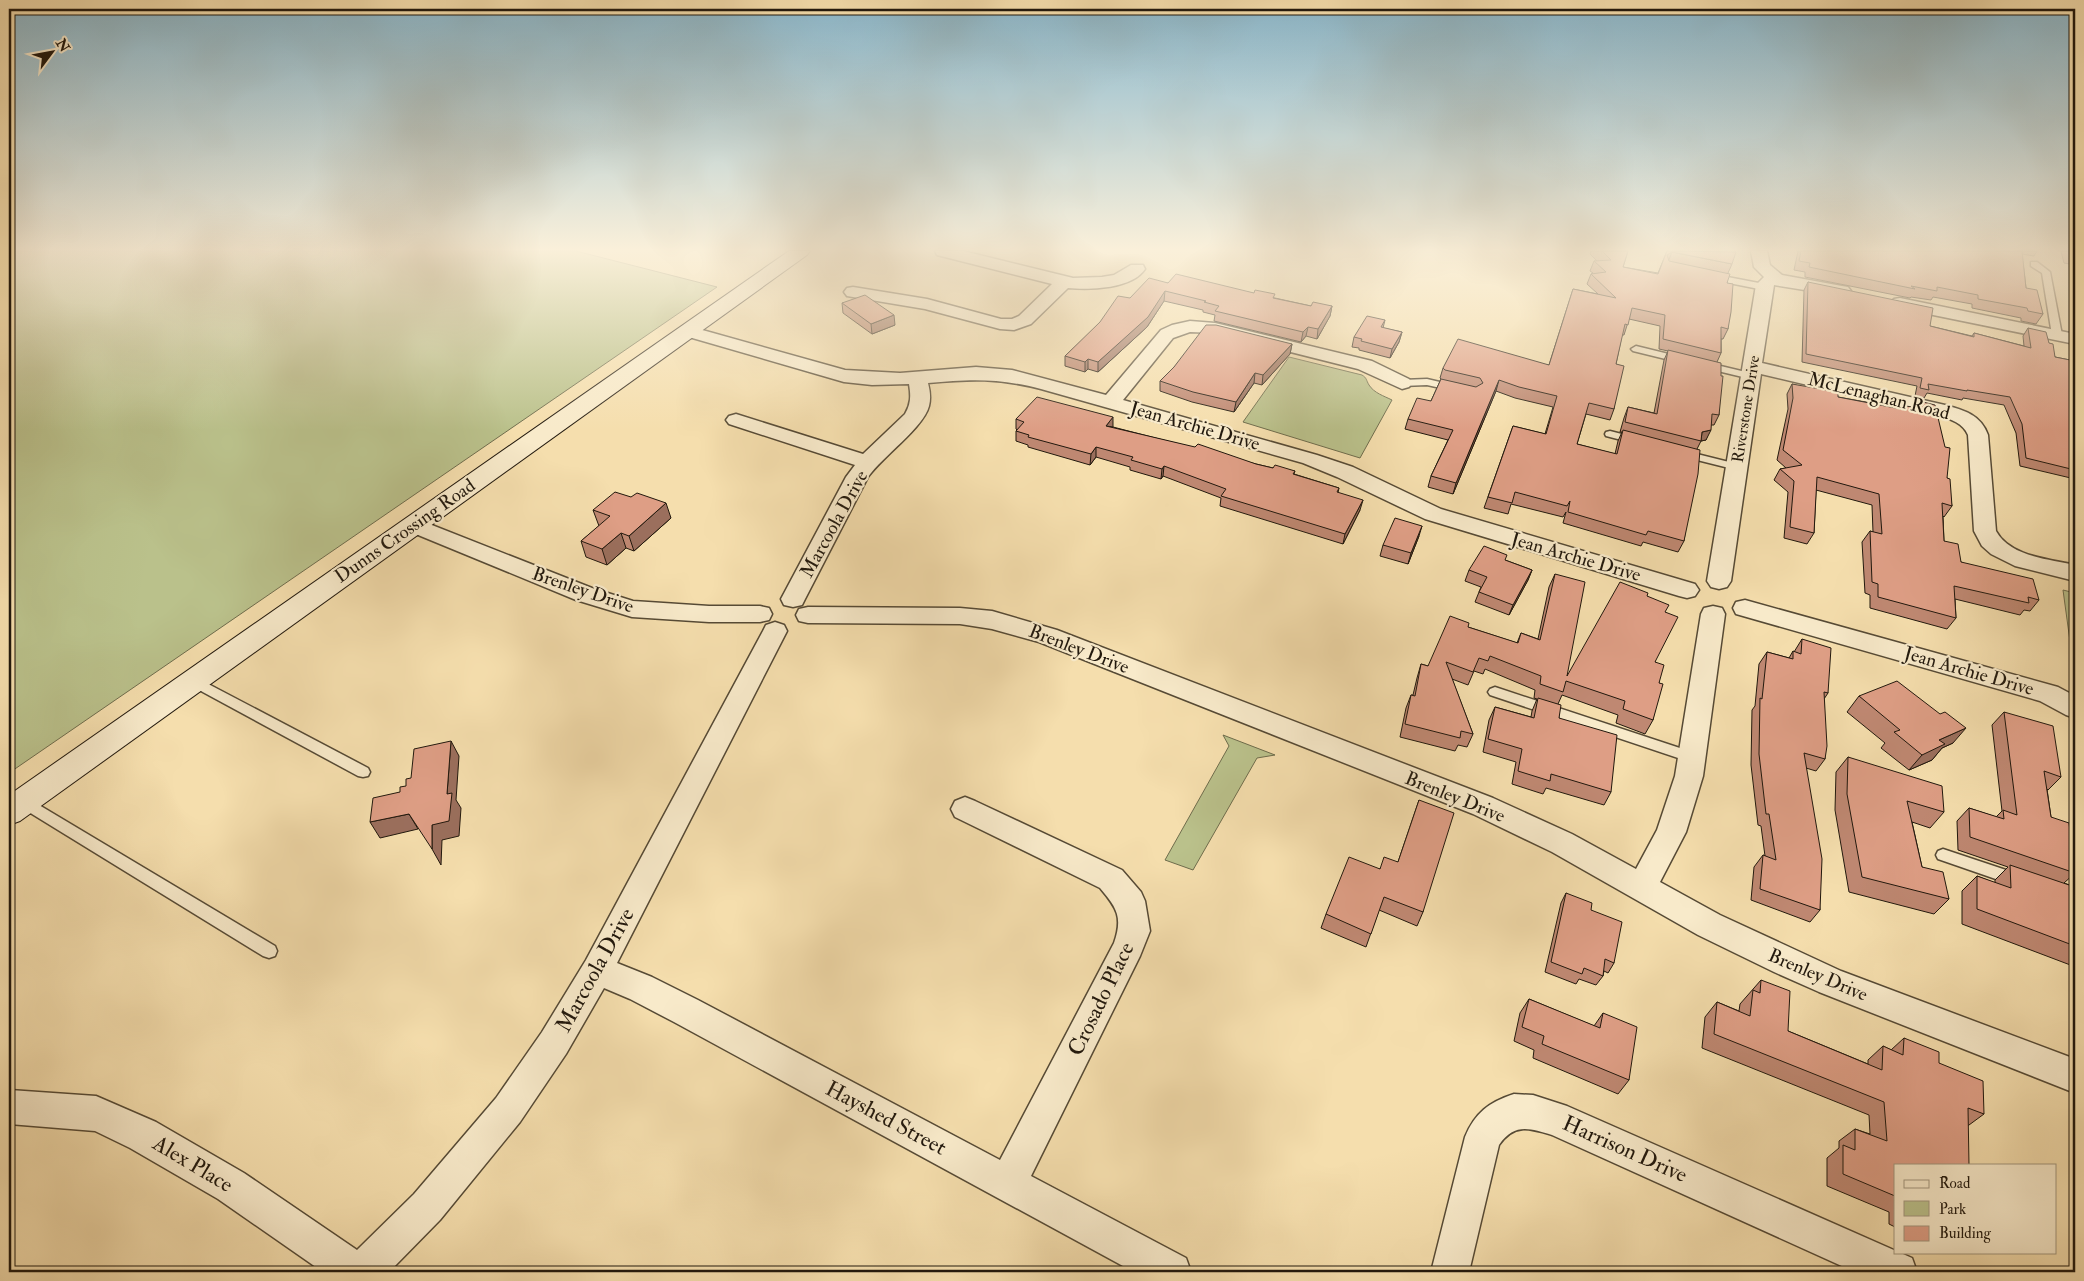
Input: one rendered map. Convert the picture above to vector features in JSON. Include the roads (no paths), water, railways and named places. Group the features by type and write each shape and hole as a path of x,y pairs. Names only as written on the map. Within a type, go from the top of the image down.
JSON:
{"street":[{"name":"Dunns Crossing Road","path":"16,807 717,311"},
{"path":"952,311 1000,324 1014,325 1025,320 1034,311"},
{"name":"Riverstone Drive","path":"1719,581 1751,371 1765,311"},
{"path":"1940,311 2066,337"},
{"path":"1110,402 1167,334 1179,328 1197,326 1215,328 1365,365 1402,383"},
{"name":"Jean Archie Drive","path":"688,331 844,376 872,379 917,378 954,374 992,374 1046,384 1310,459 1361,479 1414,506 1454,521 1687,590"},
{"name":"McLenaghan Road","path":"1751,371 1945,411 1968,420 1976,429 1978,435 1985,531 1991,543 2007,554 2075,573"},
{"name":"Marcoola Drive","path":"800,607 857,477 868,462 913,418 919,408 920,396 917,378"},
{"path":"736,420 868,462"},
{"name":"Brenley Drive","path":"414,525 584,594 632,609 709,614 768,623 789,630 802,624 800,607 960,616 992,620 1048,636 1483,806 1562,843 1718,930 1794,966 2075,1076"},
{"path":"1701,579 1719,581 1740,593 1744,598 1745,608 1737,615 1713,614 1691,600 1687,590 1694,581 1701,579"},
{"name":"Jean Archie Drive","path":"1745,608 2049,694 2075,708"},
{"path":"1642,887 1663,850 1679,812 1693,758 1713,614"},
{"name":"Marcoola Drive","path":"362,1272 427,1207 508,1110 554,1043 597,970 768,623"},
{"name":"Crosado Place","path":"964,809 1111,878 1130,901 1134,916 1134,931 1129,946 1008,1183"},
{"name":"Hayshed Street","path":"597,970 641,988 686,1011 1172,1272"},
{"name":"Alex Place","path":"10,1107 96,1114 143,1135 231,1186 356,1272"},
{"name":"Harrison Drive","path":"1450,1272 1483,1137 1491,1124 1502,1116 1516,1110 1533,1111 1555,1118 1898,1272"}],"lane":[{"path":"2058,311 2066,337"},
{"path":"1636,349 1751,371"},
{"path":"1402,383 1427,382 1464,391"},
{"path":"1610,434 1646,444"},
{"path":"1674,451 1737,467"},
{"path":"193,681 363,772"},
{"path":"1494,692 1693,758"},
{"path":"16,807 269,951"},
{"path":"1943,855 2028,884"}]}
